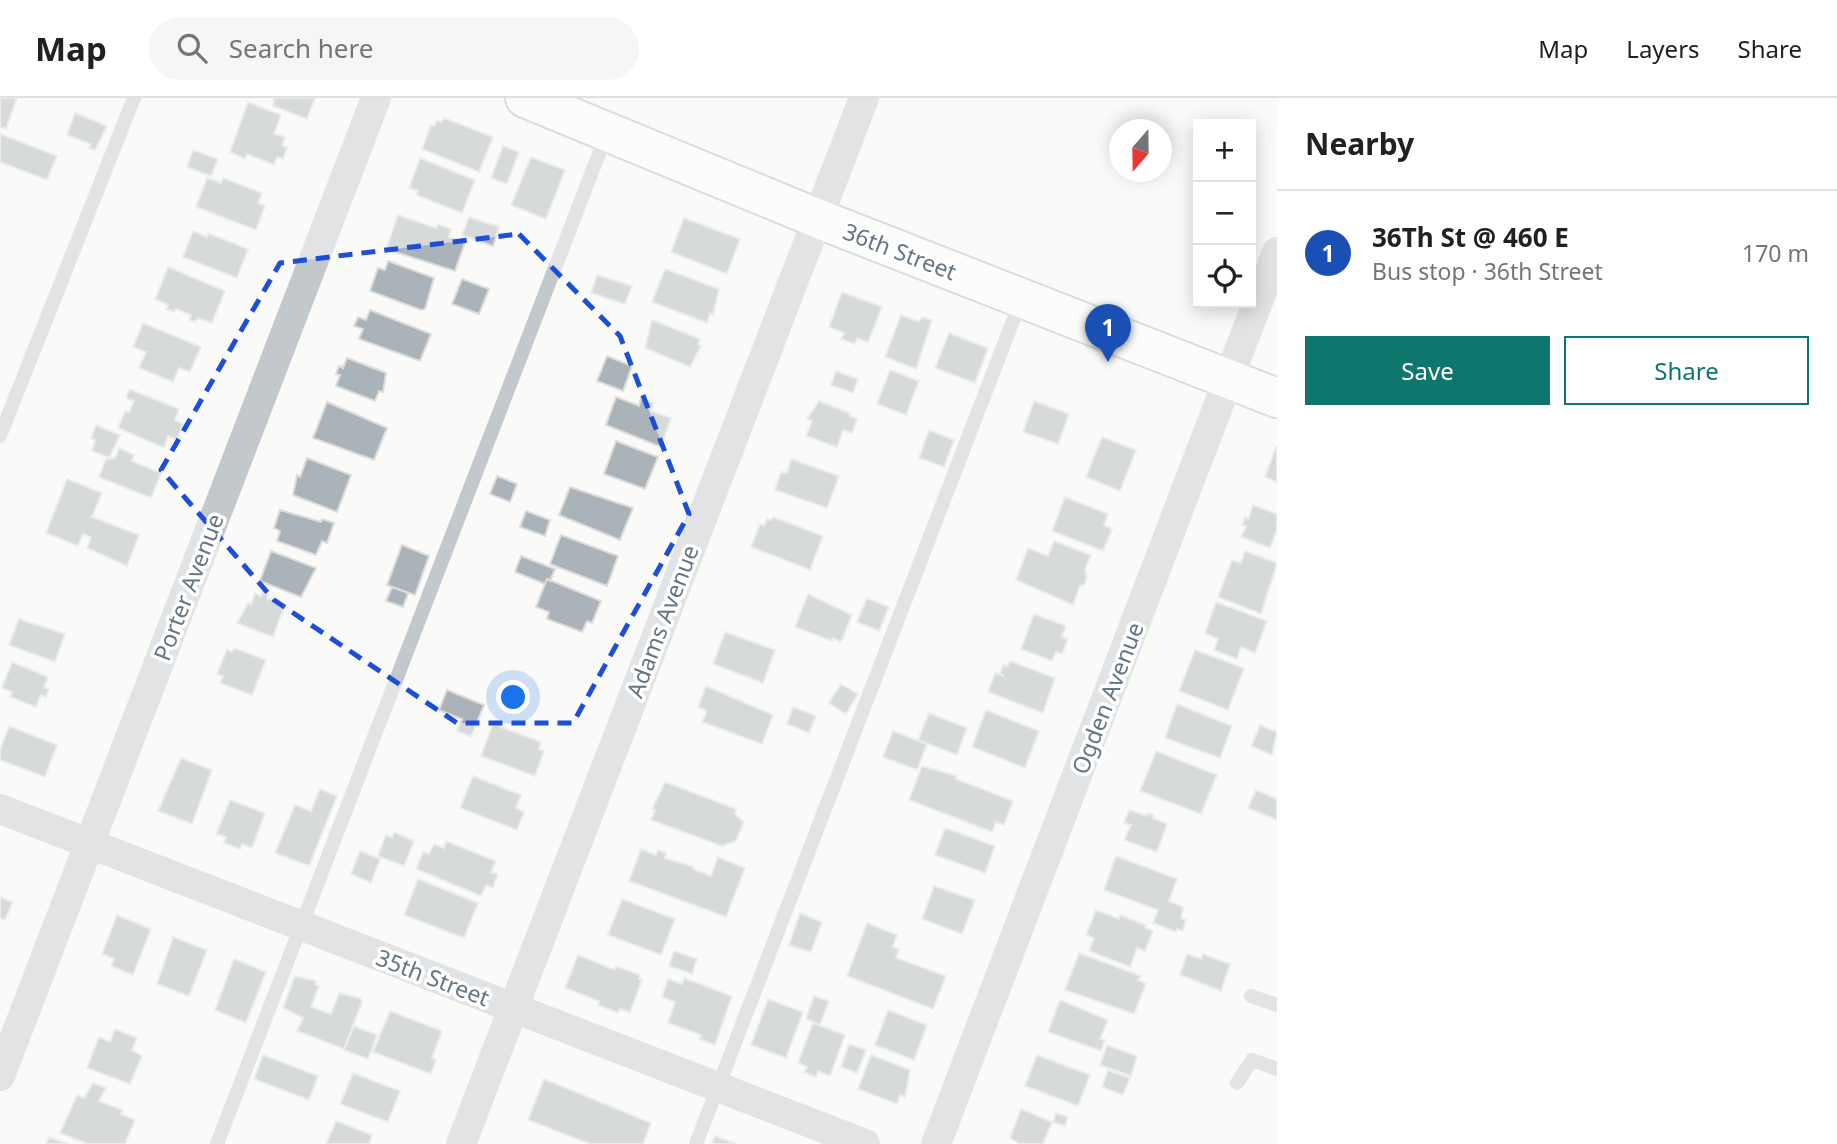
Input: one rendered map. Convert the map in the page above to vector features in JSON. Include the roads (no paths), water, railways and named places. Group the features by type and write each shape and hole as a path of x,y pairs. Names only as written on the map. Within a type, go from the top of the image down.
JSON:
{"main road":[{"name":"36th Street","path":"525,98 819,219 1277,398"}],"street":[{"name":"Porter Avenue","path":"0,1076 376,98"},
{"name":"Adams Avenue","path":"461,1144 864,98"},
{"name":"Ogden Avenue","path":"936,1144 1277,252"},
{"name":"35th Street","path":"0,809 865,1144"}],"lane":[{"path":"0,436 134,98"},
{"path":"217,1144 608,132"},
{"path":"696,1144 1021,298"},
{"path":"1251,996 1277,1005"},
{"path":"1237,1083 1252,1060 1277,1069"}],"place":[{"name":"36Th St @ 460 E","path":"1108,362"}]}
